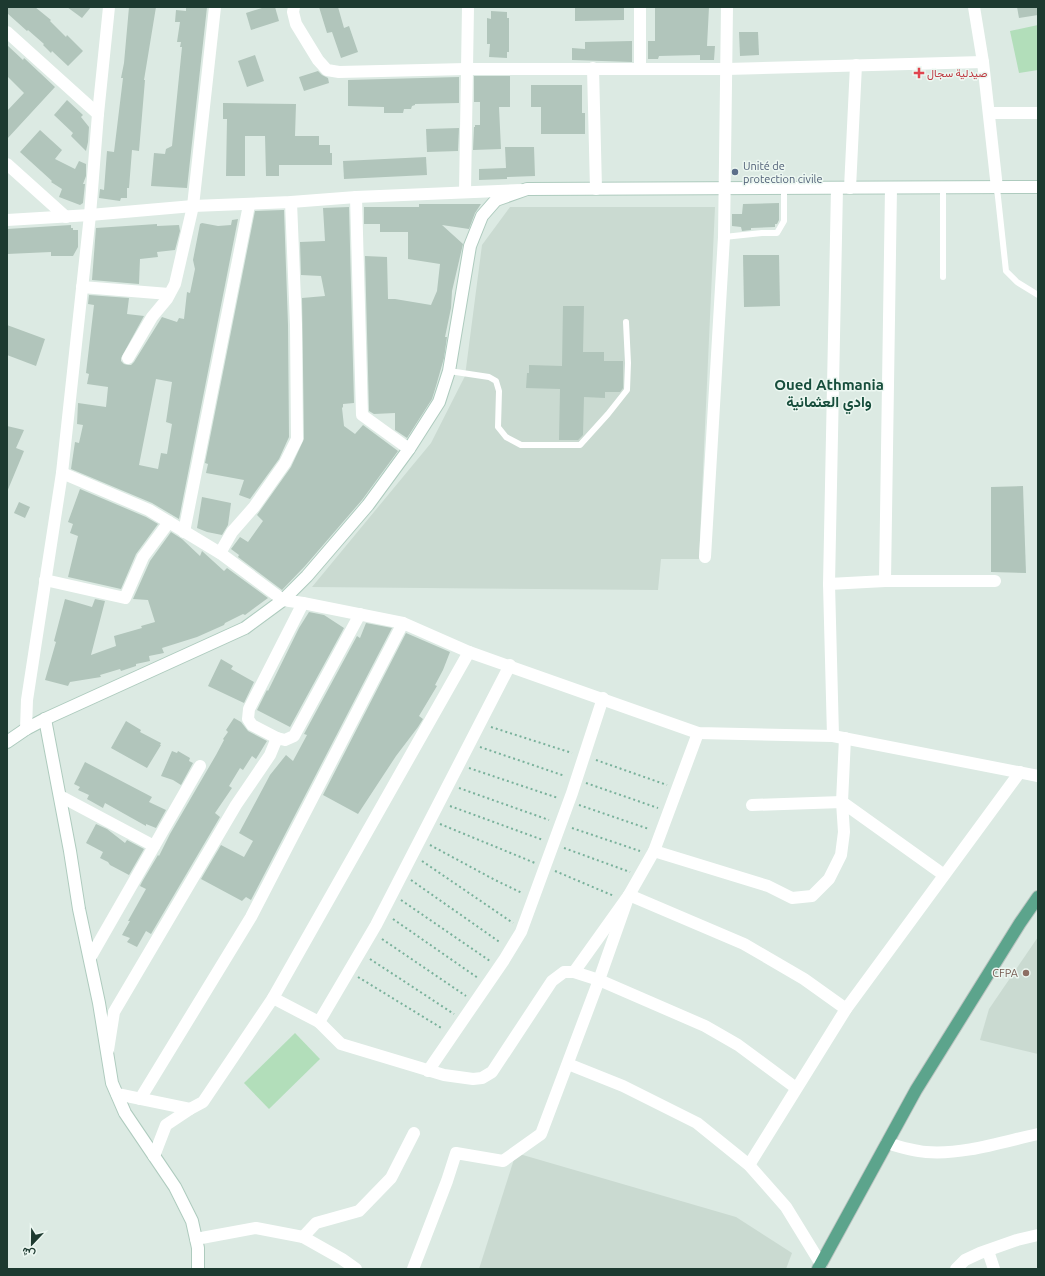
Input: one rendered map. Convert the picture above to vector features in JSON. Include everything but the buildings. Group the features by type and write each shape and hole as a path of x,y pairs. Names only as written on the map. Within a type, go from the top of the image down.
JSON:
{"main road":[{"path":"820,1266 920,1084 1020,923 1038,897"}],"street":[{"path":"26,728 27,700 62,473 90,215 98,114 109,7"},
{"path":"128,358 152,317 175,284 193,206 215,7"},
{"path":"294,7 293,12 296,24 318,60 327,70 339,72 593,68 727,69 983,62"},
{"path":"465,192 468,7"},
{"path":"640,7 640,68"},
{"path":"705,556 726,189 727,7"},
{"path":"974,7 983,62 997,188"},
{"path":"7,32 98,114"},
{"path":"850,188 856,65"},
{"path":"593,68 596,189"},
{"path":"989,113 1038,113"},
{"path":"7,164 66,217"},
{"path":"7,220 66,217 193,206 249,205 356,197 528,189 1038,187"},
{"path":"653,853 768,886 792,898 812,896 829,879 841,855 844,832 830,584 837,188"},
{"path":"885,581 891,188"},
{"path":"7,742 26,728 245,628 283,600 307,576 368,504 409,449 439,402 448,371 470,246 482,216 496,200 528,189"},
{"path":"356,197 362,415 409,449"},
{"path":"220,553 232,532 254,508 286,463 297,439 296,325 291,202"},
{"path":"184,532 249,205"},
{"path":"82,287 169,294"},
{"path":"62,473 149,510 220,553 283,600 403,623 469,652 603,698 698,733 839,737 1038,776"},
{"path":"45,580 125,598 143,557 169,522"},
{"path":"830,584 885,581 995,581"},
{"path":"303,603 249,709 248,719 252,724 277,738 285,740 294,736 360,614"},
{"path":"140,1099 251,917 403,623"},
{"path":"154,1156 166,1125 190,1108 203,1102 273,998 469,652"},
{"path":"319,1022 372,932 510,666"},
{"path":"428,1071 488,984 522,930 546,867 603,698"},
{"path":"45,719 60,796 79,909 99,1003 112,1083 125,1113 175,1187 192,1221 198,1248 198,1269"},
{"path":"574,972 627,898 653,853 698,733"},
{"path":"107,1054 114,1012 236,805 270,755 277,738"},
{"path":"90,958 200,766"},
{"path":"749,1165 846,1009 1020,772"},
{"path":"60,796 154,846"},
{"path":"752,805 842,802 944,875"},
{"path":"627,898 744,944 804,979 846,1009"},
{"path":"413,1269 447,1181 456,1153 503,1161 541,1134 599,980 627,898"},
{"path":"273,998 319,1022 341,1044 444,1076 473,1079 482,1078 492,1072 552,981 564,972 574,972 599,980 705,1026 738,1045 796,1088"},
{"path":"568,1064 623,1086 698,1123 749,1165 786,1207 820,1266"},
{"path":"117,1094 190,1108"},
{"path":"303,1237 316,1223 359,1210 391,1178 414,1133"},
{"path":"887,1143 927,1152 953,1152 1038,1134"},
{"path":"196,1239 256,1228 303,1237 342,1259 356,1269"},
{"path":"956,1269 965,1260 1017,1240 1038,1235"},
{"path":"988,1251 994,1269"}],"lane":[{"path":"943,188 944,277"},
{"path":"997,188 1006,271 1017,282 1038,295"},
{"path":"724,237 777,233 784,221 784,189"},
{"path":"448,371 489,377 496,382 498,391 498,427 506,437 521,445 580,445 627,390 628,363 626,322"}],"path":[{"path":"480,723 584,756 677,789"},
{"path":"470,744 669,811"},
{"path":"459,765 661,833"},
{"path":"449,784 561,824 653,853"},
{"path":"439,802 640,876"},
{"path":"430,820 508,853 627,898"},
{"path":"420,839 495,880 534,898"},
{"path":"412,854 522,930"},
{"path":"402,874 511,949"},
{"path":"392,894 499,967"},
{"path":"383,911 488,984"},
{"path":"372,932 475,1003"},
{"path":"360,952 463,1020"},
{"path":"348,971 453,1035"}],"shaded area":[{"path":"510,207 715,207 699,559 661,559 658,590 312,587 431,443 465,376 482,245"},
{"name":"CFPA","path":"1038,937 1038,1054 980,1040 989,1009"},
{"path":"516,1153 736,1217 792,1253 786,1269 479,1269"}],"green space":[{"path":"1038,25 1038,70 1019,73 1010,31"},
{"path":"295,1033 320,1059 269,1109 244,1083"}],"place":[{"name":"صيدلية سجال","path":"919,73"},
{"name":"Unité de protection civile","path":"735,172"},
{"name":"CFPA","path":"1026,973"}],"district":[{"name":"Oued Athmania وادي العثمانية","path":"829,394"}]}
